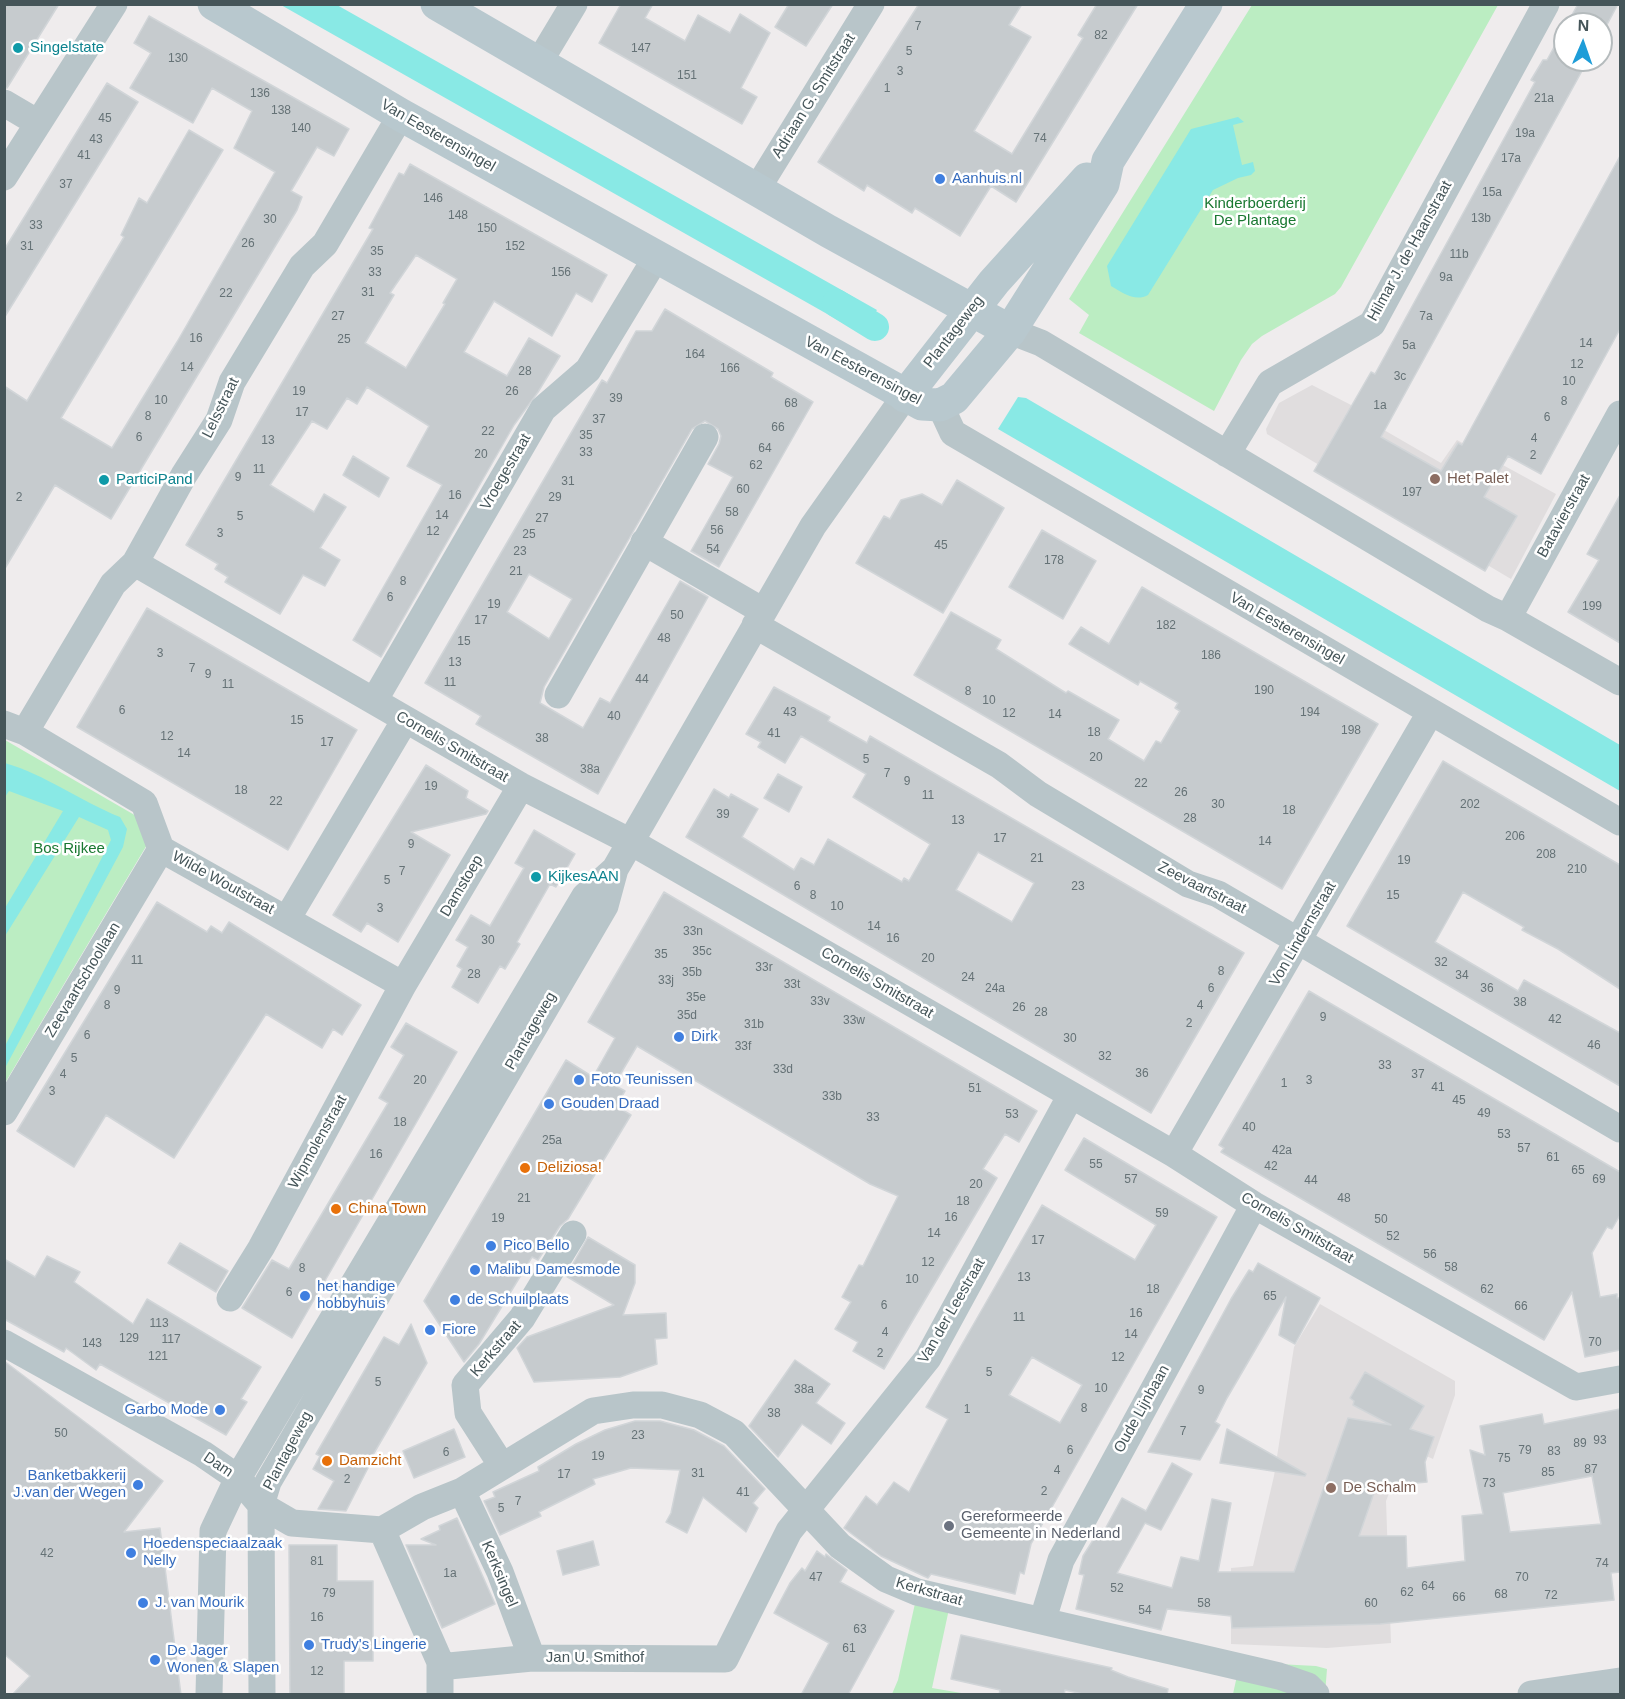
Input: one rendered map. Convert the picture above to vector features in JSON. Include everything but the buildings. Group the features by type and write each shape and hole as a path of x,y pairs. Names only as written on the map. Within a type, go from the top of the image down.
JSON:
{"street":[{"path":"4,177 114,4"},
{"name":"Van Eesterensingel","path":"214,4 401,115 905,396 922,405 940,405 953,434 1620,822"},
{"path":"437,4 538,64 971,310 1010,331 1041,343 1478,603 1620,682"},
{"path":"538,64 574,4"},
{"name":"Adriaan G. Smitstraat","path":"757,189 871,4"},
{"name":"Plantageweg","path":"940,405 954,398 1010,331 1103,184 1108,161 1206,4"},
{"name":"Hilmar J. de Haanstraat","path":"1227,454 1270,383 1372,324 1546,4"},
{"path":"4,103 38,123"},
{"name":"Lelsstraat","path":"15,728 113,584 135,563 184,475 219,420 232,382 302,266 325,244 401,115"},
{"name":"Plantageweg","path":"261,1505 272,1474 605,906 615,869 813,526 905,396 971,310 1090,175 1108,161"},
{"name":"Vroegestraat","path":"374,701 543,409 588,370 657,256"},
{"name":"Batavierstraat","path":"1508,618 1620,414"},
{"path":"558,695 705,437"},
{"path":"644,542 759,618"},
{"name":"Cornelis Smitstraat","path":"135,563 521,786 631,842 1174,1154 1254,1205 1576,1388 1620,1379"},
{"name":"Zeevaartstraat","path":"759,618 999,765 1038,794 1188,884 1218,894 1620,1129"},
{"name":"Von Lindernstraat","path":"1174,1154 1300,941 1430,713"},
{"path":"287,919 405,720"},
{"name":"Wilde Woutstraat","path":"15,728 144,803 161,849 403,985"},
{"name":"Damstoep","path":"403,985 521,786"},
{"name":"Zeevaartschoollaan","path":"4,1112 161,849"},
{"name":"Plantageweg","path":"261,1505 238,1478 585,896 615,869"},
{"name":"Wipmolenstraat","path":"230,1298 261,1248 403,985"},
{"name":"Van der Leestraat","path":"806,1509 928,1358 1071,1095"},
{"name":"Oude Lijnbaan","path":"1043,1619 1060,1560 1254,1205"},
{"name":"Kerkstraat","path":"502,1466 468,1413 465,1385 522,1318 573,1234"},
{"name":"Dam","path":"4,1343 203,1454 238,1478 213,1531 209,1695"},
{"name":"Kerkstraat","path":"382,1530 422,1507 462,1491 593,1411 633,1405 662,1405 700,1415 734,1433 840,1546 886,1580 917,1592 1043,1619 1279,1676 1308,1686 1317,1695"},
{"name":"Kerksingel","path":"462,1491 500,1572 532,1658"},
{"path":"261,1505 292,1523 382,1530 440,1662 440,1695"},
{"path":"261,1505 262,1695"},
{"name":"Jan U. Smithof","path":"440,1662 449,1666 532,1658 725,1659 789,1532 806,1509"},
{"path":"1531,1695 1620,1681"}],"shaded area":[{"name":"Het Palet","path":"1312,385 1355,407 1353,412 1441,463 1457,440 1556,494 1511,579 1267,434 1266,429 1279,403"},
{"name":"De Schalm","path":"1320,1304 1455,1381 1455,1395 1433,1459 1407,1447 1386,1501 1391,1643 1327,1648 1231,1644 1231,1568 1253,1566 1274,1476 1294,1347"}],"green space":[{"name":"Kinderboerderij De Plantage","path":"1252,5 1498,5 1341,287 1335,294 1252,344 1214,411 1079,333 1089,315 1069,299"},
{"name":"Bos Rijkee","path":"5,740 157,828 5,1083"},
{"path":"916,1599 949,1609 932,1688 967,1694 892,1694 898,1680"},
{"path":"1240,1662 1316,1666 1327,1669 1325,1694 1233,1694"}],"water":[{"path":"281,5 337,5 877,310 864,329 859,332"},
{"path":"1238,117 1244,122 1233,125 1242,165 1253,162 1255,171 1251,175 1238,178 1213,190 1148,295 1138,298 1111,286 1107,266 1191,129"},
{"path":"1018,397 1026,398 1620,745 1620,791 998,429"},
{"path":"5,763 35,774 120,817 127,829 123,847 5,1068 5,1046 111,840 108,830 79,817 5,936 5,908 63,811 9,791 5,797"}],"waterway":[{"path":"836,303 875,327"}],"place":[{"name":"Singelstate","path":"18,48"},
{"name":"Aanhuis.nl","path":"940,179"},
{"name":"Het Palet","path":"1435,479"},
{"name":"ParticiPand","path":"104,480"},
{"name":"KijkesAAN","path":"536,877"},
{"name":"Dirk","path":"679,1037"},
{"name":"Foto Teunissen","path":"579,1080"},
{"name":"Gouden Draad","path":"549,1104"},
{"name":"Deliziosa!","path":"525,1168"},
{"name":"China Town","path":"336,1209"},
{"name":"Pico Bello","path":"491,1246"},
{"name":"Malibu Damesmode","path":"475,1270"},
{"name":"het handige hobbyhuis","path":"305,1296"},
{"name":"de Schuilplaats","path":"455,1300"},
{"name":"Fiore","path":"430,1330"},
{"name":"Garbo Mode","path":"220,1410"},
{"name":"Damzicht","path":"327,1461"},
{"name":"Banketbakkerij J.van der Wegen","path":"138,1485"},
{"name":"De Schalm","path":"1331,1488"},
{"name":"Gereformeerde Gemeente in Nederland","path":"949,1526"},
{"name":"Hoedenspeciaalzaak Nelly","path":"131,1553"},
{"name":"J. van Mourik","path":"143,1603"},
{"name":"Trudy's Lingerie","path":"309,1645"},
{"name":"De Jager Wonen & Slapen","path":"155,1660"}]}
